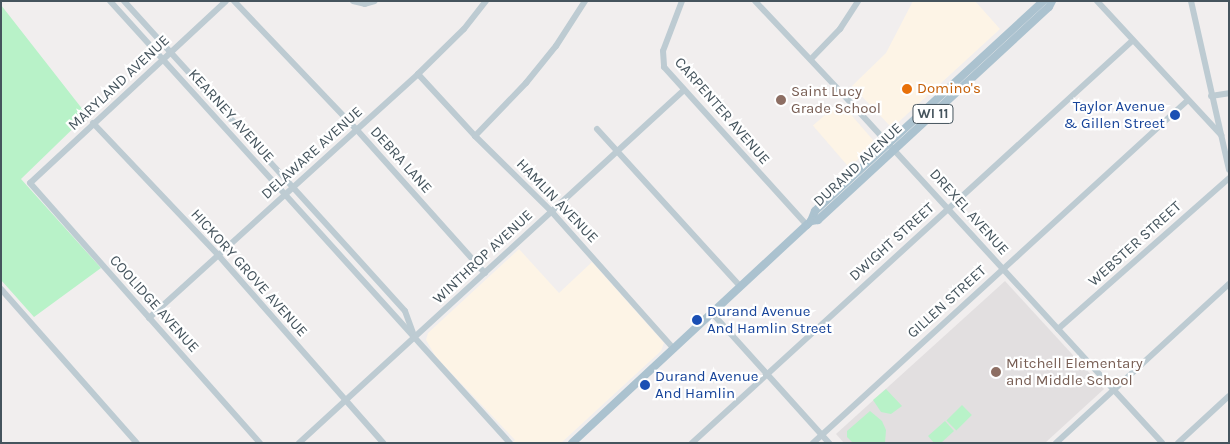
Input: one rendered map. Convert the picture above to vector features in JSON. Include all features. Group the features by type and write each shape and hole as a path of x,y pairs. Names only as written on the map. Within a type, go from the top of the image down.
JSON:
{"main road":[{"name":"DURAND AVENUE","path":"809,223 813,212 1043,1"},
{"name":"DURAND AVENUE","path":"572,443 809,223 818,220 1049,7 1052,1"}],"street":[{"name":"KEARNEY AVENUE","path":"110,1 510,443"},
{"name":"KEARNEY AVENUE","path":"124,1 294,186 405,311 415,337"},
{"name":"MARYLAND AVENUE","path":"30,183 226,1"},
{"name":"DEBRA LANE","path":"234,1 357,130 485,273"},
{"path":"353,1 365,4 375,1"},
{"name":"DELAWARE AVENUE","path":"149,318 418,74 464,29 486,1"},
{"path":"475,136 526,83 556,46 585,1"},
{"name":"CARPENTER AVENUE","path":"682,1 662,56 664,67 809,223"},
{"name":"DREXEL AVENUE","path":"755,1 811,59 1162,443"},
{"path":"811,59 840,29 858,1"},
{"path":"1097,1 1221,135"},
{"path":"1191,1 1229,170"},
{"name":"DWIGHT STREET","path":"692,443 1132,40"},
{"name":"HAMLIN AVENUE","path":"418,74 475,136 551,211 674,349"},
{"name":"WINTHROP AVENUE","path":"299,443 684,90"},
{"path":"1211,96 1229,93"},
{"name":"GILLEN STREET","path":"813,443 1188,100"},
{"name":"HICKORY GROVE AVENUE","path":"93,123 219,256 383,443"},
{"path":"597,129 740,286"},
{"name":"WEBSTER STREET","path":"1058,329 1229,178"},
{"name":"COOLIDGE AVENUE","path":"30,183 260,443"},
{"path":"1056,443 1229,284"},
{"path":"1,289 137,443"},
{"path":"712,313 829,443"},
{"path":"1178,443 1229,396"}],"shaded area":[{"path":"913,1 975,1 1000,29 892,128 852,86 886,53"},
{"path":"840,102 876,144 849,167 813,126"},
{"path":"519,249 559,293 592,262 664,343 661,351 561,443 512,443 515,440 436,357 426,340 428,333"},
{"name":"Mitchell Elementary and Middle School","path":"1005,281 1104,389 1045,443 844,443 836,434"}],"green space":[{"path":"1,5 87,115 21,179 101,268 34,317 1,280"},
{"path":"886,389 902,406 891,414 881,412 873,400"},
{"path":"962,405 972,415 956,430 946,421"},
{"path":"870,411 882,421 886,430 885,443 853,443 847,437 847,431"},
{"path":"945,421 954,431 941,443 934,443 928,436"}],"place":[{"name":"Domino's","path":"907,89"},
{"name":"Saint Lucy Grade School","path":"781,100"},
{"name":"Taylor Avenue & Gillen Street","path":"1175,115"},
{"name":"Durand Avenue And Hamlin Street","path":"697,320"},
{"name":"Mitchell Elementary and Middle School","path":"996,372"},
{"name":"Durand Avenue And Hamlin","path":"645,385"}]}
